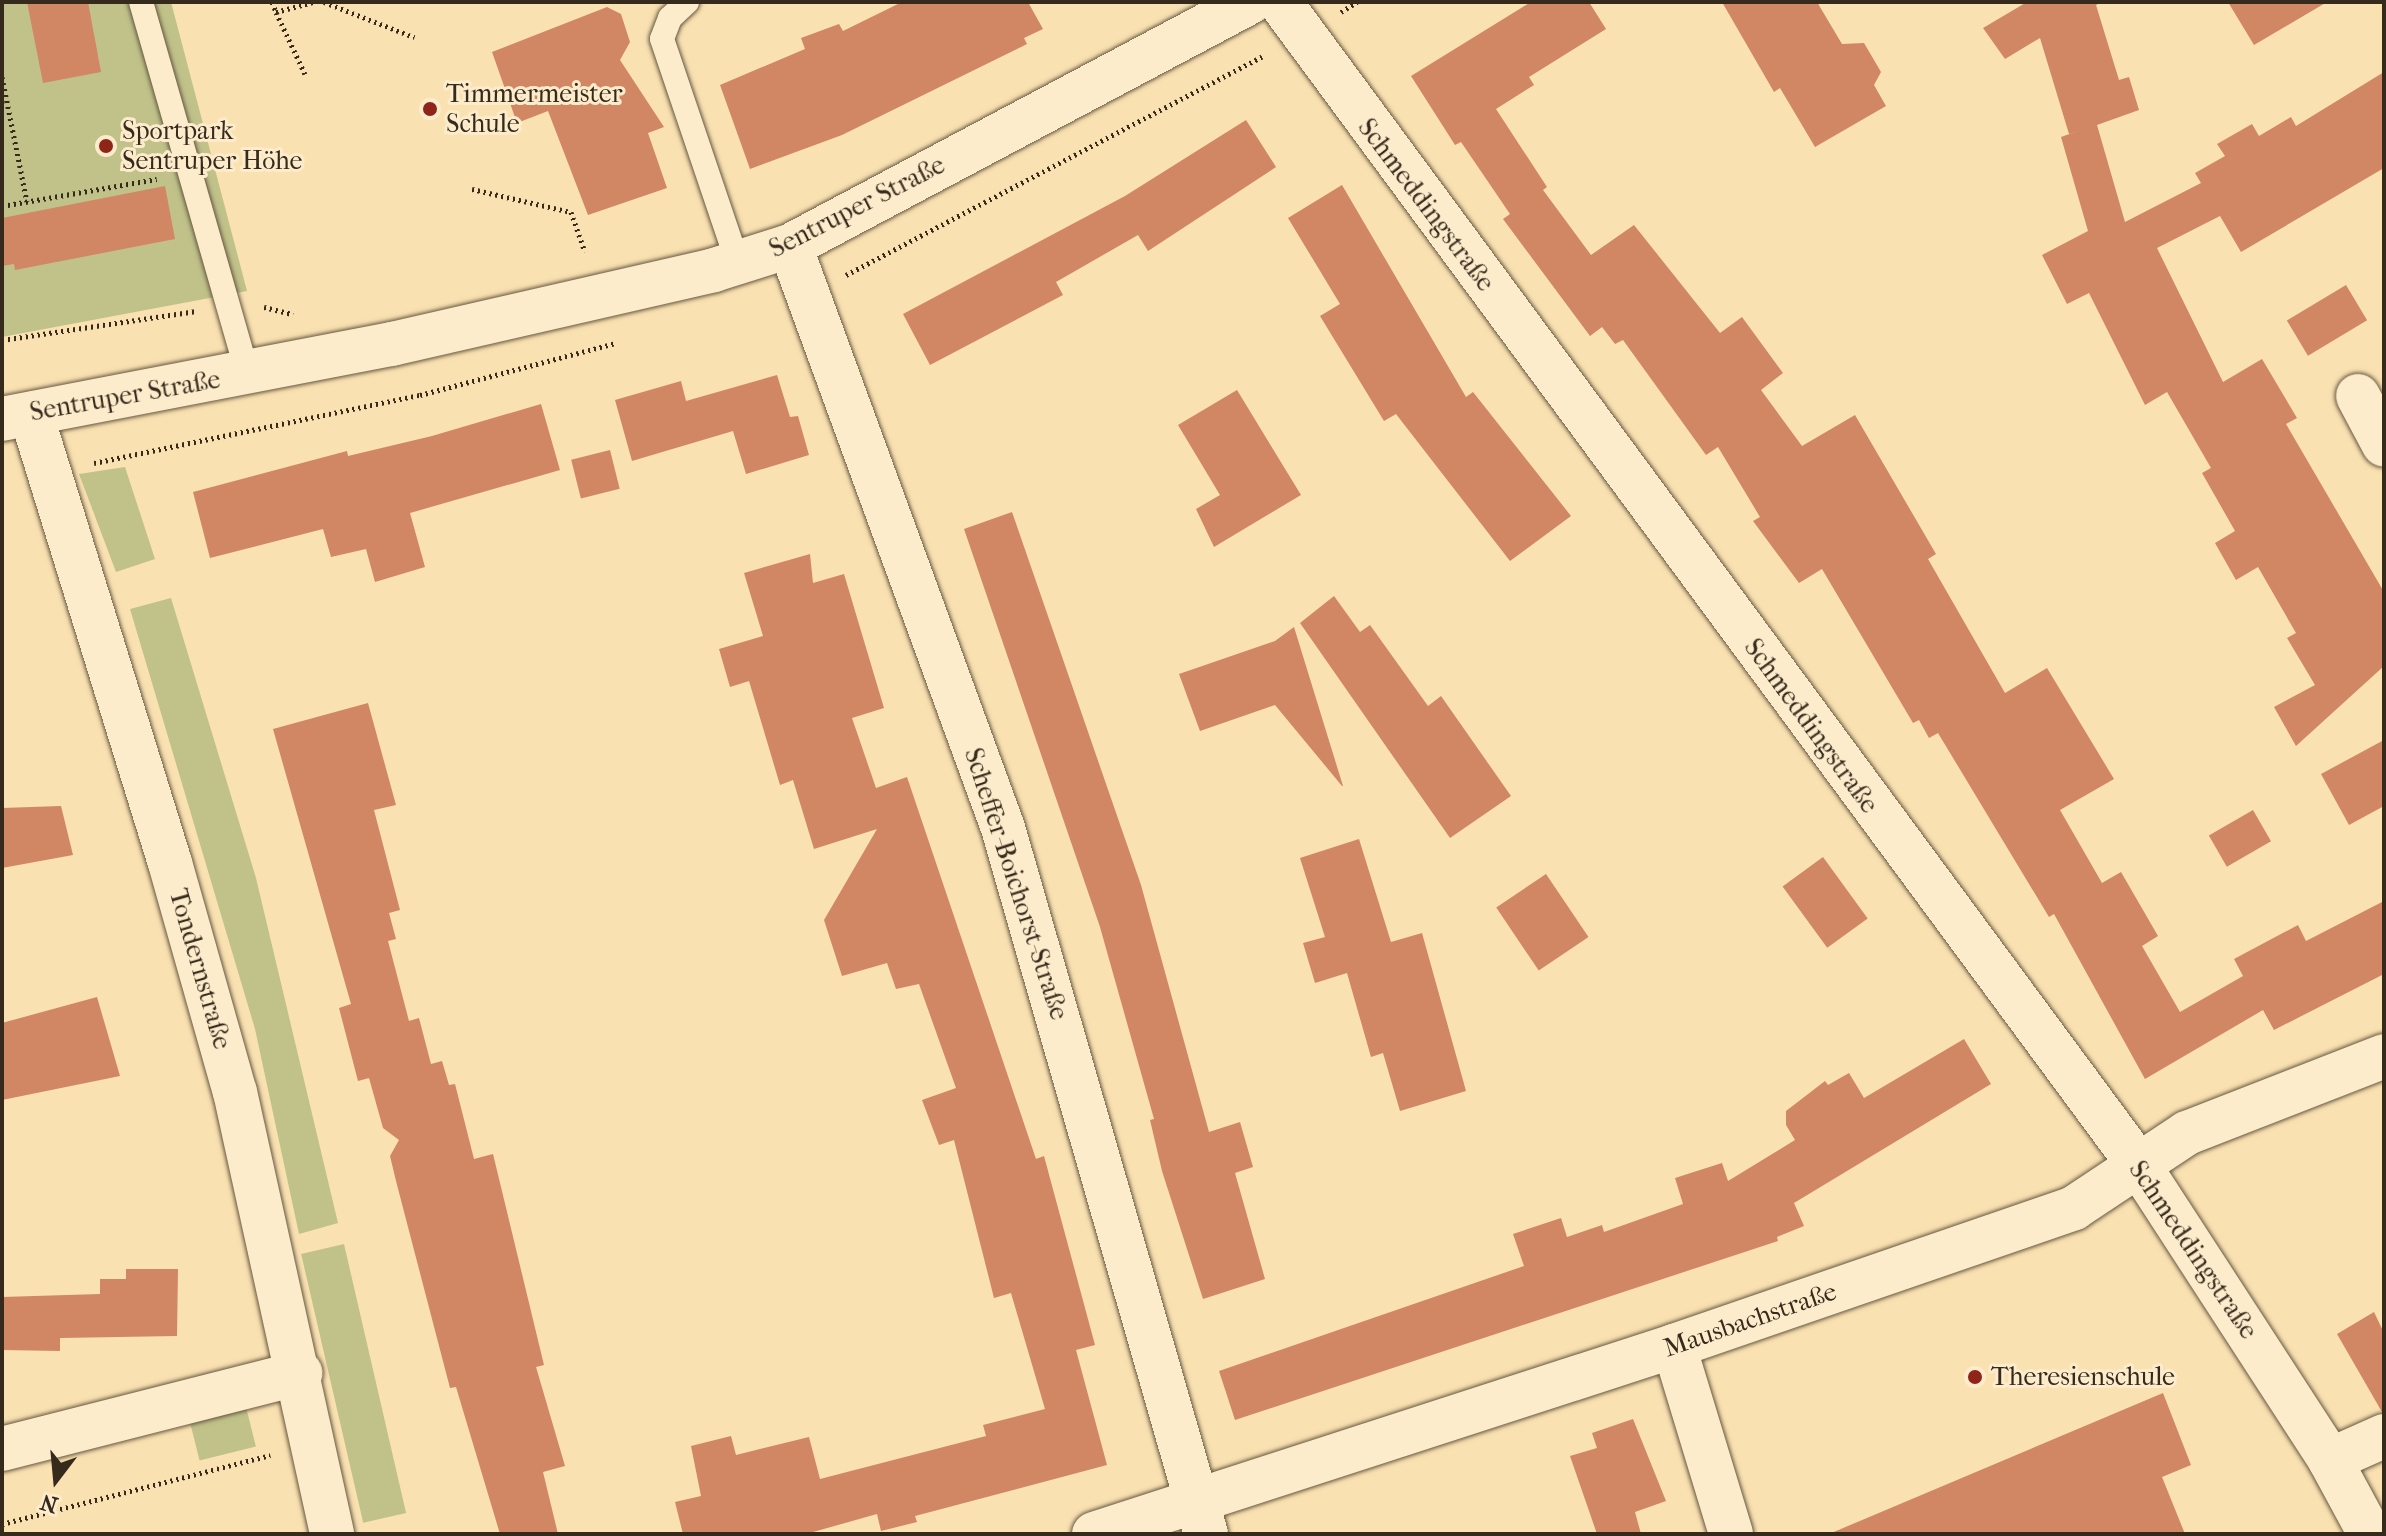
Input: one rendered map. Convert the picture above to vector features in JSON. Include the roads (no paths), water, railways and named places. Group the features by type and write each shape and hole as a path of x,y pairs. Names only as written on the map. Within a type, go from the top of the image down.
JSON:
{"street":[{"name":"Sentruper Straße","path":"17,416 248,374 738,263 790,246 1250,2"},
{"name":"Schmeddingstraße","path":"1280,2 2138,1164 2330,1460 2370,1534"},
{"name":"Scheffer-Boichorst-Straße","path":"790,246 1003,828 1203,1519"},
{"path":"2358,396 2384,445"},
{"name":"Tondernstraße","path":"17,416 170,863 235,1092 300,1373 332,1534"},
{"name":"Mausbachstraße","path":"1094,1534 1203,1519 1674,1346 2074,1208 2187,1133 2384,1056"},
{"path":"1674,1346 1731,1534"},
{"path":"2,1449 300,1373"},
{"path":"2330,1460 2384,1436"}],"lane":[{"name":"Sentruper Straße","path":"141,2 248,374"},
{"path":"687,2 670,18 662,39 738,263"}],"place":[{"name":"Timmermeister Schule","path":"430,109"},
{"name":"Sportpark Sentruper Höhe","path":"106,146"},
{"name":"Theresienschule","path":"1975,1377"}]}
